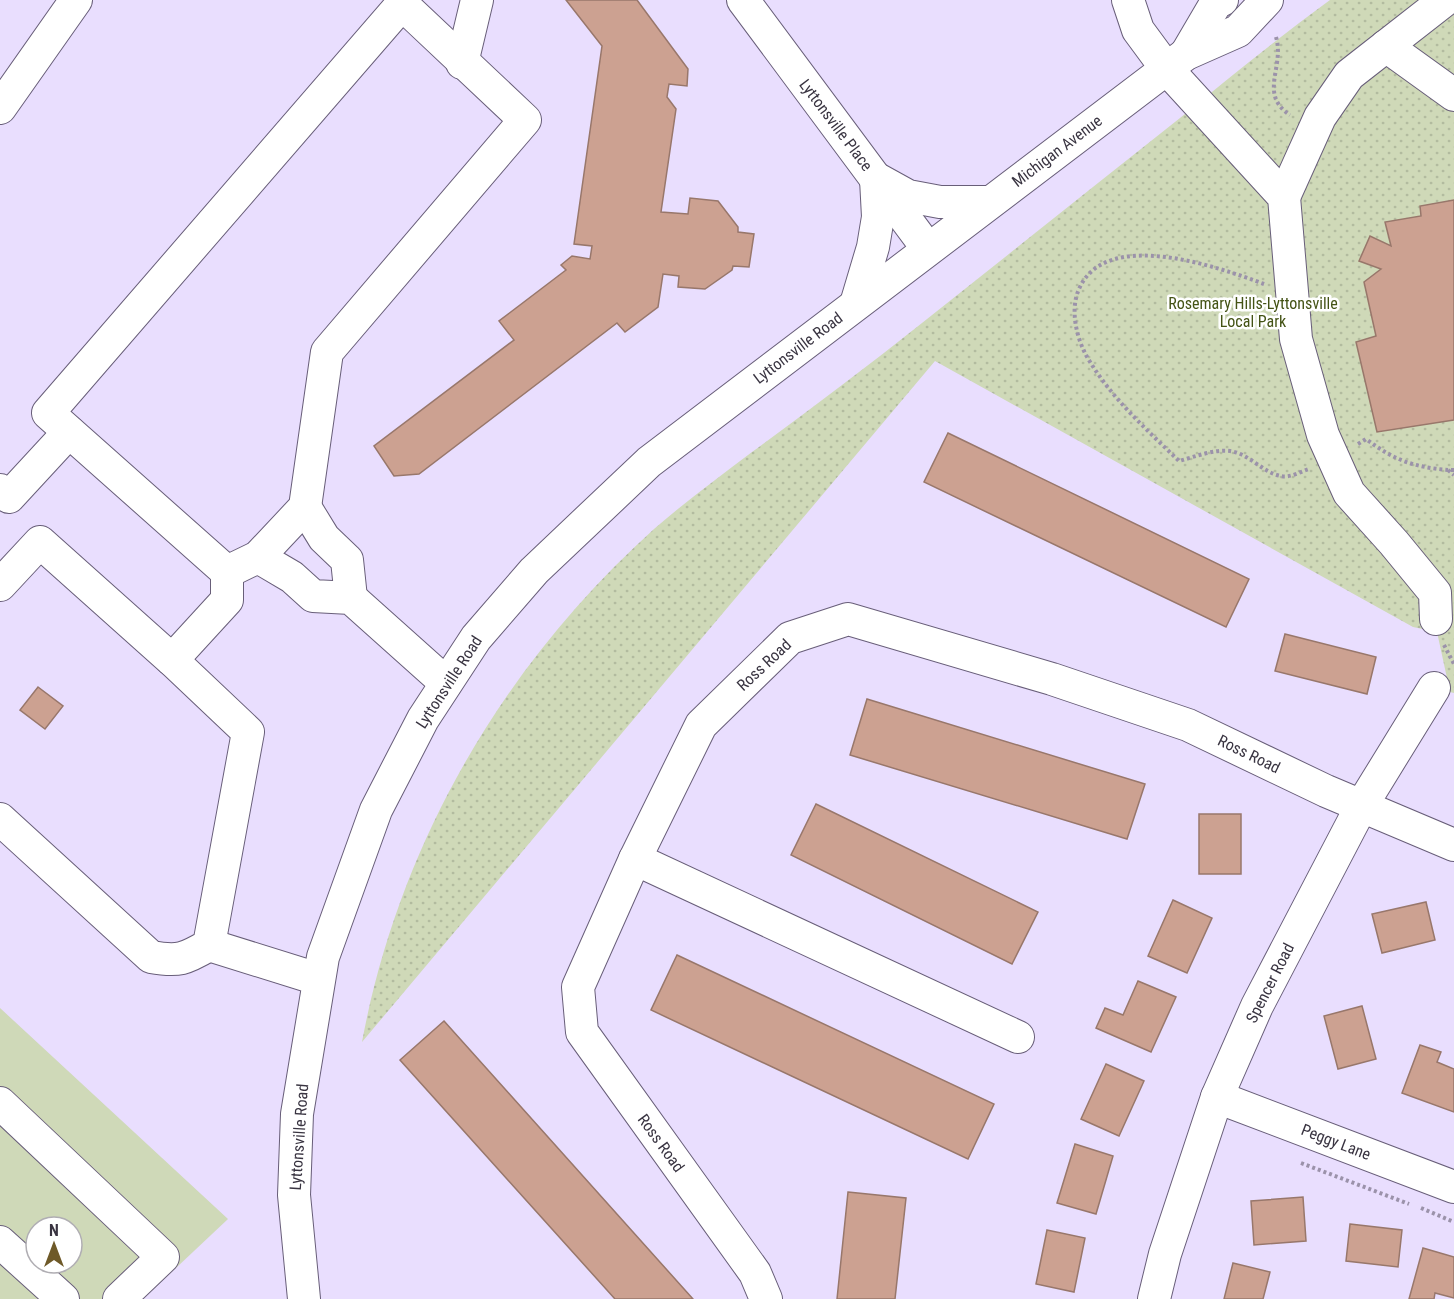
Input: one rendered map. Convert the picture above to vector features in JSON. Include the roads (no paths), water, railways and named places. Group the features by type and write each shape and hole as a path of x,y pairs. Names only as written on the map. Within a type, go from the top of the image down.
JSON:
{"street":[{"path":"0,108 76,0"},
{"path":"462,63 477,0"},
{"name":"Lyttonsville Place","path":"743,0 928,249"},
{"path":"1128,0 1138,30 1176,61 1284,197"},
{"name":"Michigan Avenue","path":"1176,61 1216,3 1222,0"},
{"name":"Michigan Avenue","path":"928,249 1176,61 1238,31 1267,0"},
{"path":"1436,619 1435,593 1394,543 1348,493 1323,435 1296,339 1284,197 1320,117 1349,75 1445,0"},
{"path":"402,4 525,120 327,352 305,507 258,557 227,572 48,413 402,4"},
{"path":"1386,46 1454,95"},
{"path":"876,179 908,196 940,202 990,202"},
{"path":"856,304 874,243 878,218 876,179"},
{"name":"Lyttonsville Road","path":"304,1299 294,1195 297,1114 318,980 323,957 376,810 423,719 476,638 534,571 649,462 928,249"},
{"path":"0,490 9,497 69,432"},
{"path":"305,507 324,538 347,560 351,598"},
{"path":"0,585 40,542 172,660 248,732 209,945 196,953 174,961 151,957 0,819"},
{"path":"258,557 292,577 313,596 351,598 447,683"},
{"path":"172,660 226,600 227,572"},
{"name":"Ross Road","path":"766,1299 755,1273 582,1032 578,987 635,859 701,725 790,638 848,619 1052,679 1188,724 1326,791 1454,845"},
{"name":"Spencer Road","path":"1154,1299 1165,1254 1217,1097 1257,1006 1362,805 1434,688"},
{"path":"635,859 1018,1037"},
{"path":"209,945 318,980"},
{"name":"Peggy Lane","path":"1217,1097 1454,1187"},
{"path":"0,1103 163,1257 119,1299"},
{"path":"0,1242 63,1299"}],"park label":[{"name":"Rosemary Hills-Lyttonsville Local Park","path":"1253,312"}]}
